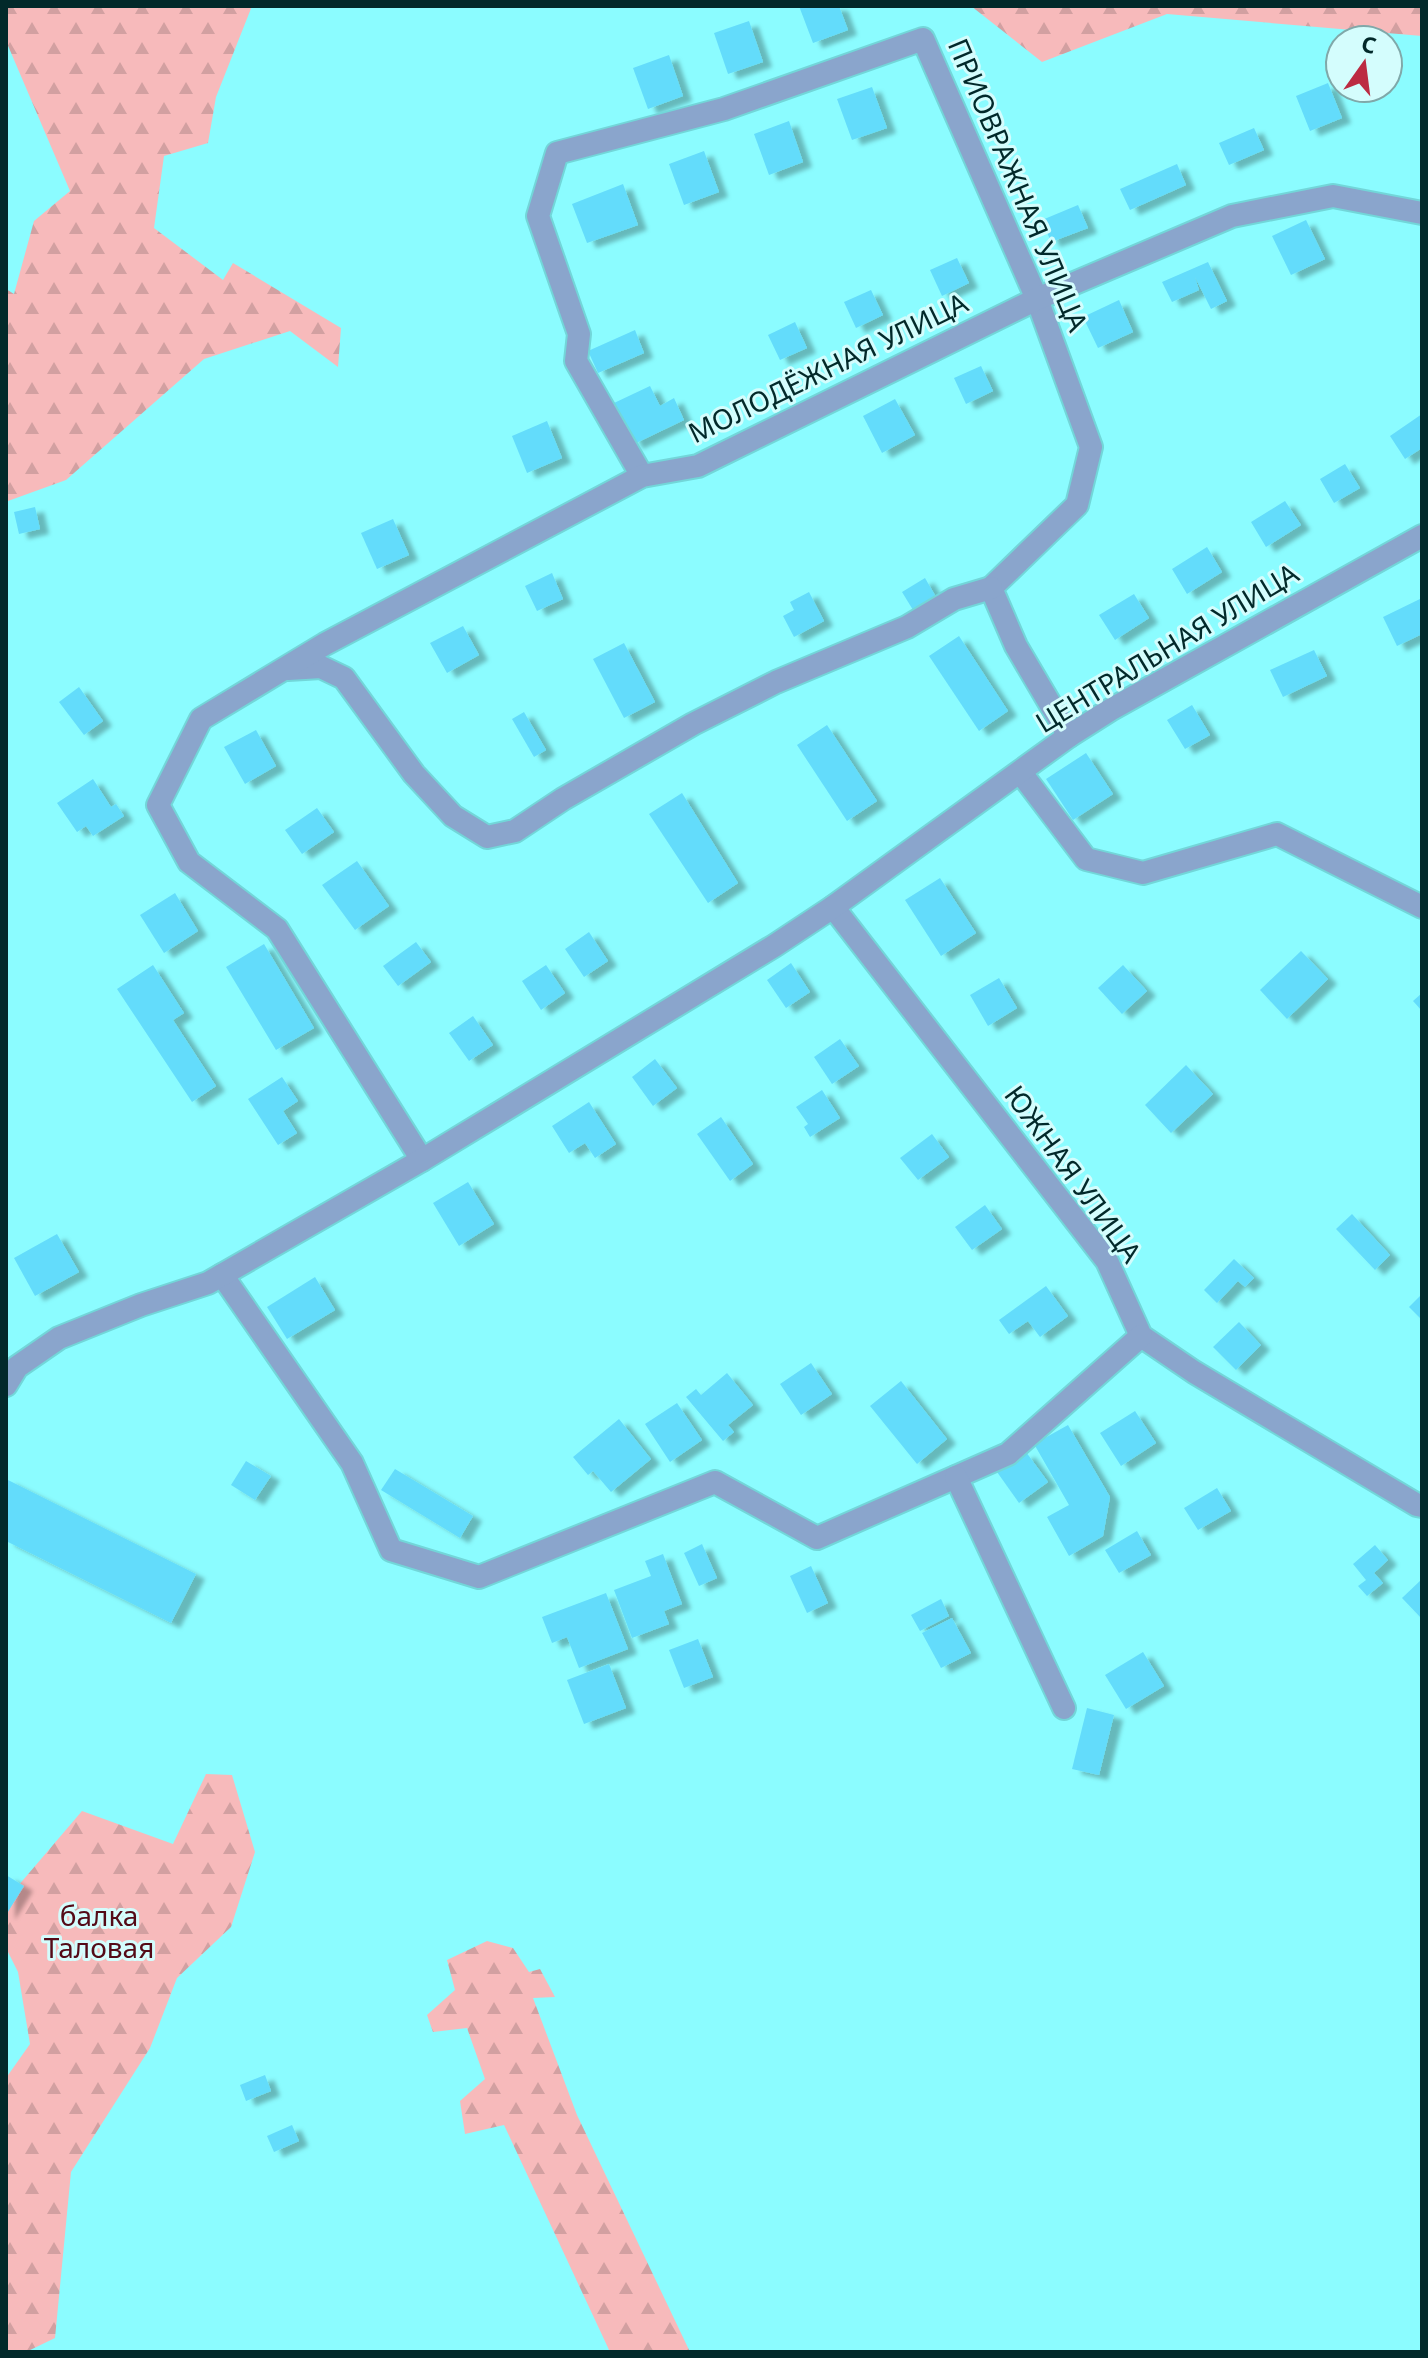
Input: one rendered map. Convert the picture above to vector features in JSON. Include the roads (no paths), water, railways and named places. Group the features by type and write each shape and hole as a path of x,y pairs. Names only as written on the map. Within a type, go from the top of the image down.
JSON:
{"street":[{"name":"ПРИОВРАЖНАЯ УЛИЦА","path":"642,476 576,361 579,334 538,216 557,153 724,109 923,39 1037,299 1091,447 1077,505 991,588"},
{"name":"МОЛОДЁЖНАЯ УЛИЦА","path":"422,1160 277,929 189,862 158,805 201,719 325,644 642,476 698,466 1037,299 1232,216 1333,196 1422,213"},
{"name":"ЦЕНТРАЛЬНАЯ УЛИЦА","path":"6,1385 17,1367 59,1338 141,1305 208,1283 422,1160 760,955 833,907 1069,736 1110,710 1422,536"},
{"path":"282,670 321,667 344,678 414,774 453,816 487,837 515,831 563,799 693,724 776,682 907,627 954,599 991,588 1016,646 1069,736"},
{"path":"1021,773 1086,859 1143,873 1277,834 1422,907"},
{"name":"ЮЖНАЯ УЛИЦА","path":"833,907 1107,1261 1141,1336"},
{"path":"222,1275 352,1463 391,1550 479,1577 715,1482 817,1538 1008,1454 1141,1336 1194,1372 1422,1506"},
{"path":"956,1477 1064,1708"}],"park label":[{"name":"балка Таловая","path":"99,1932"}]}
